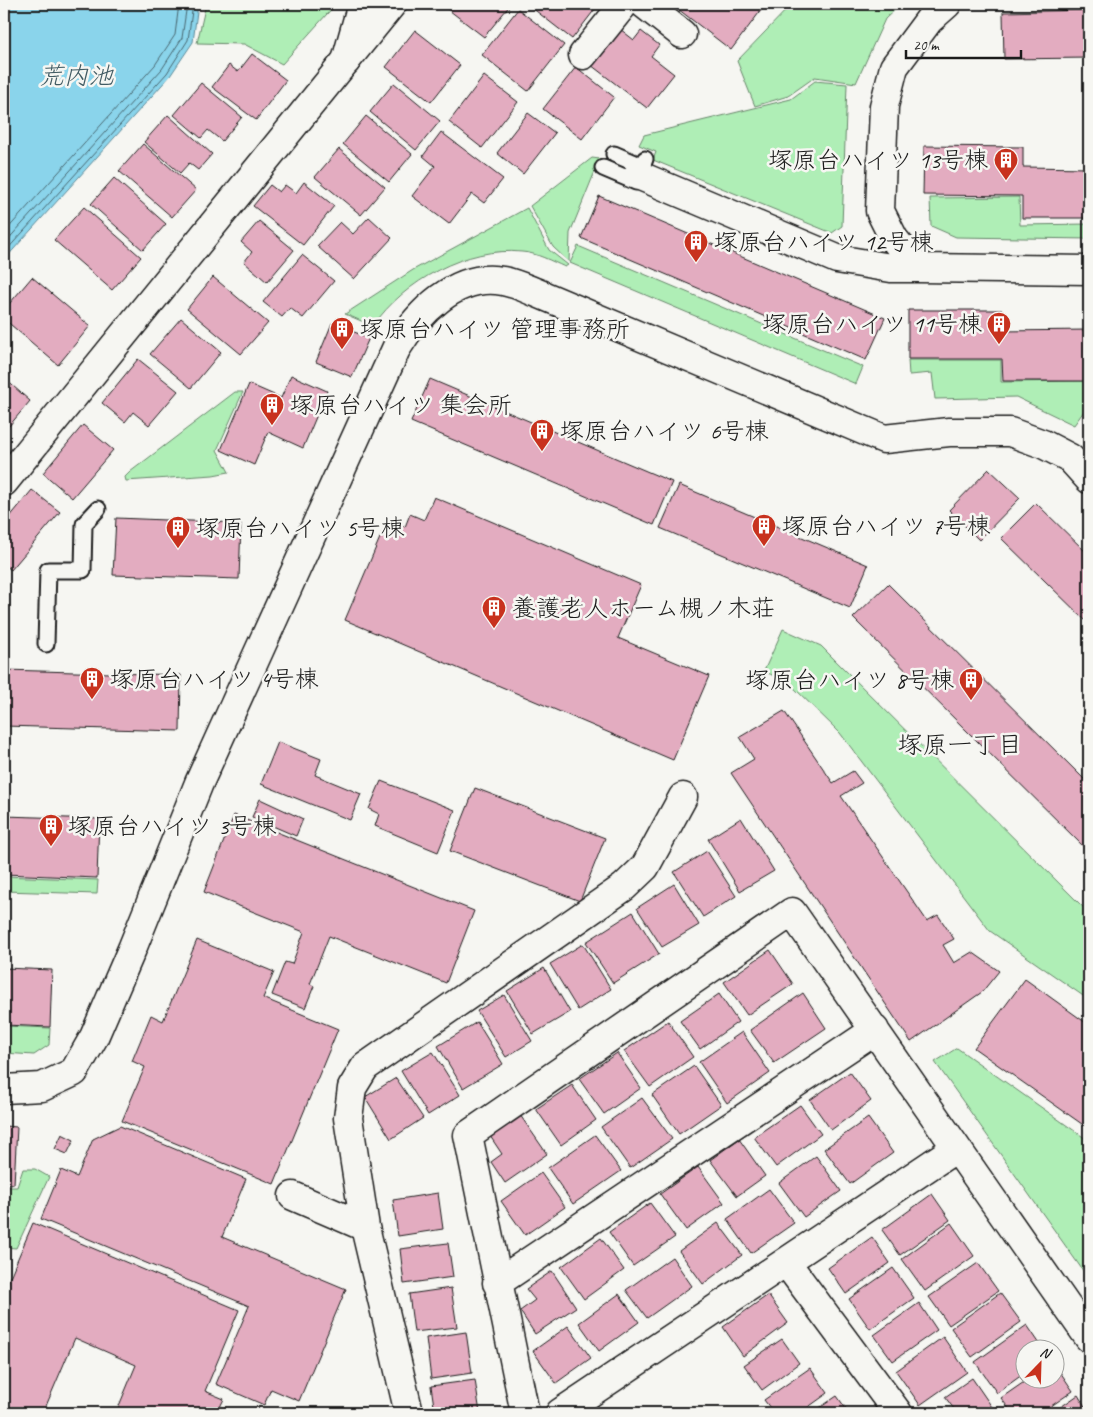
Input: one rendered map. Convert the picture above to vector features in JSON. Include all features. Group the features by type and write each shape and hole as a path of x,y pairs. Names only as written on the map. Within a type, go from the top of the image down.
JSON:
{"street":[{"path":"346,61 362,4"},
{"path":"4,482 392,4"},
{"path":"584,55 624,4"},
{"path":"644,4 682,34"},
{"path":"918,268 894,239 880,211 884,106 894,67 929,20 947,4"},
{"path":"642,167 837,260 891,268 1089,270"},
{"path":"4,1089 42,1087 74,1072 94,1037 199,783 396,349 424,312 450,292 466,284 501,280 535,292 884,440 949,432 1010,432 1043,444 1070,458 1089,479"},
{"path":"408,1413 365,1227 348,1118 352,1088 366,1067 624,887 645,866 683,797"},
{"path":"525,1413 468,1135 792,912 1089,1338"},
{"path":"497,1283 875,1030"},
{"path":"560,1413 956,1148"},
{"path":"293,1196 365,1227"},
{"path":"786,1262 898,1413"}],"lane":[{"path":"603,168 636,182 642,167 614,154"},
{"path":"46,644 48,570 83,570 84,524 98,509"}],"green space":[{"path":"206,4 336,4 282,64 244,44 197,43"},
{"path":"792,4 901,4 885,19 856,83 815,77 788,96 755,106 737,61"},
{"path":"815,81 847,84 842,226 832,233 653,160 656,152 639,145 644,135 791,99"},
{"path":"592,158 600,159 570,233 569,262 553,247 530,206"},
{"path":"1019,197 1020,225 1089,224 1089,239 956,237 931,226 930,198"},
{"path":"527,208 549,250 568,265 565,267 539,256 522,252 480,255 459,261 419,281 386,310 373,326 345,314 413,270"},
{"path":"578,246 863,367 856,384 570,263"},
{"path":"908,360 1001,360 1001,382 1089,381 1089,404 1074,425 1016,397 935,399 932,373 909,375"},
{"path":"235,392 243,392 217,450 229,472 213,475 126,481 125,477 130,472"},
{"path":"783,629 821,646 1089,913 1089,1000 990,931 840,733 790,684 764,671"},
{"path":"4,876 98,880 97,894 4,891"},
{"path":"4,1026 50,1028 49,1045 34,1055 4,1053"},
{"path":"957,1048 1089,1141 1089,1279 935,1062"},
{"path":"23,1169 35,1169 49,1177 16,1248 4,1247 4,1187 17,1187"}],"water":[{"name":"荒内池","path":"4,4 198,4 193,42 170,76 4,260"}],"building":[{"path":"441,4 511,4 484,37"},
{"path":"527,4 599,4 572,39"},
{"path":"682,4 765,5 731,50 678,9"},
{"path":"518,9 564,45 528,91 482,55"},
{"path":"1089,10 1089,58 1004,59 1003,12"},
{"path":"620,29 634,40 641,31 659,45 651,56 674,74 647,108 591,65"},
{"path":"415,30 460,65 431,102 386,67"},
{"path":"252,54 286,80 256,120 212,87 229,65 238,72"},
{"path":"576,67 614,97 582,139 543,109"},
{"path":"484,76 518,102 482,148 449,122"},
{"path":"201,83 242,117 222,141 208,130 201,138 174,115"},
{"path":"394,83 440,121 416,150 370,112"},
{"path":"528,113 555,133 523,174 497,153"},
{"path":"168,115 212,154 198,170 189,163 180,173 144,142"},
{"path":"366,116 412,154 389,182 343,144"},
{"path":"441,132 503,179 484,203 472,194 449,224 412,196 435,166 423,156"},
{"path":"143,144 196,190 172,217 119,171"},
{"name":"塚原台ハイツ 13号棟","path":"924,146 1023,147 1023,167 1089,168 1089,218 1022,218 1022,196 923,195"},
{"path":"339,149 385,187 361,215 315,177"},
{"path":"114,178 166,224 143,250 91,204"},
{"path":"304,182 334,206 303,245 253,206 270,185 279,192 285,185 296,193"},
{"name":"塚原台ハイツ 12号棟","path":"599,196 885,318 866,360 581,238"},
{"path":"84,207 141,257 112,290 54,240"},
{"path":"369,217 392,238 354,279 317,246 340,222 353,234"},
{"path":"259,221 294,250 267,282 244,262 252,252 241,242"},
{"path":"302,255 334,281 303,318 290,308 282,317 263,302"},
{"path":"32,277 90,326 58,365 4,319 4,310"},
{"path":"213,277 268,323 241,354 187,309"},
{"name":"塚原台ハイツ 11号棟","path":"908,310 1002,310 1002,331 1089,330 1089,381 1003,381 1002,359 908,359"},
{"path":"181,318 221,352 191,388 150,354"},
{"name":"塚原台ハイツ 管理事務所","path":"332,323 369,338 352,377 316,362"},
{"path":"138,359 178,391 149,425 133,412 125,422 102,403"},
{"name":"塚原台ハイツ 集会所","path":"291,375 327,391 303,448 268,432 254,465 221,450 249,384 281,398"},
{"path":"4,378 30,401 4,432"},
{"name":"塚原台ハイツ 6号棟","path":"430,379 672,482 654,525 411,422"},
{"path":"83,425 113,450 72,498 43,473"},
{"path":"989,469 1020,498 979,540 949,510"},
{"name":"塚原台ハイツ 7号棟","path":"679,485 868,565 850,608 660,528"},
{"path":"32,490 60,512 11,570 4,564 4,524"},
{"name":"養護老人ホーム槻ノ木荘","path":"434,497 641,585 618,638 709,676 673,760 345,620 388,519 405,527 410,514 424,520"},
{"path":"1036,503 1089,555 1089,624 1001,538"},
{"name":"塚原台ハイツ 5号棟","path":"116,518 241,523 239,579 113,575"},
{"name":"塚原台ハイツ 8号棟","path":"888,584 1089,784 1089,852 853,618"},
{"name":"塚原台ハイツ 4号棟","path":"4,670 181,675 180,731 4,726"},
{"path":"784,711 833,783 853,771 862,783 841,796 927,921 938,915 954,939 943,945 954,963 972,952 999,971 982,992 911,1042 731,773 754,759 740,737"},
{"path":"278,742 321,759 315,775 361,794 350,820 261,784"},
{"path":"381,781 455,810 438,852 375,826 379,814 369,809"},
{"path":"475,788 605,838 580,901 450,851"},
{"path":"260,799 303,819 296,836 252,817"},
{"path":"234,815 474,911 446,983 329,936 310,984 314,986 305,1008 272,995 285,962 292,964 304,932 204,892"},
{"name":"塚原台ハイツ 3号棟","path":"4,816 99,819 97,878 4,874"},
{"path":"741,818 774,871 740,891 708,839"},
{"path":"707,851 736,896 703,917 674,872"},
{"path":"674,884 699,925 662,947 637,908"},
{"path":"633,912 659,954 613,983 586,942"},
{"path":"197,940 274,972 263,998 338,1029 274,1184 122,1121 145,1067 132,1061 151,1015 163,1021"},
{"path":"583,944 611,989 578,1010 550,964"},
{"path":"770,950 793,984 747,1015 724,982"},
{"path":"4,968 52,970 50,1027 4,1025"},
{"path":"544,968 570,1012 533,1034 507,991"},
{"path":"1025,979 1089,1025 1089,1129 974,1048"},
{"path":"803,993 826,1028 774,1063 750,1030"},
{"path":"719,994 738,1022 700,1049 680,1021"},
{"path":"504,995 532,1041 506,1057 477,1011"},
{"path":"668,1021 693,1057 650,1087 624,1051"},
{"path":"477,1022 503,1064 463,1088 438,1046"},
{"path":"742,1032 770,1073 727,1103 699,1062"},
{"path":"433,1052 460,1095 428,1115 401,1071"},
{"path":"617,1053 641,1088 604,1114 579,1079"},
{"path":"694,1066 721,1105 679,1134 652,1095"},
{"path":"850,1072 871,1101 831,1130 810,1100"},
{"path":"396,1078 423,1118 391,1139 365,1097"},
{"path":"572,1085 596,1120 561,1145 536,1109"},
{"path":"642,1098 672,1139 630,1168 601,1127"},
{"path":"800,1105 821,1134 776,1167 754,1137"},
{"path":"520,1115 547,1154 505,1183 491,1162 502,1154 490,1136"},
{"path":"868,1118 893,1153 850,1184 824,1149"},
{"path":"4,1126 17,1127 14,1184 4,1183"},
{"path":"120,1126 246,1179 222,1237 346,1289 299,1401 271,1389 264,1405 216,1384 249,1306 41,1219 61,1170 77,1177 93,1139"},
{"path":"62,1134 74,1140 67,1154 55,1149"},
{"path":"595,1135 621,1171 573,1204 548,1168"},
{"path":"739,1139 765,1176 737,1196 710,1160"},
{"path":"816,1156 841,1191 804,1217 779,1183"},
{"path":"698,1167 724,1203 686,1230 660,1194"},
{"path":"541,1173 565,1207 525,1235 501,1201"},
{"path":"769,1189 794,1223 751,1253 727,1219"},
{"path":"438,1193 443,1229 398,1236 393,1200"},
{"path":"932,1194 950,1220 900,1255 882,1230"},
{"path":"650,1203 675,1237 633,1266 609,1232"},
{"path":"33,1223 239,1310 205,1391 224,1399 217,1413 116,1413 136,1365 75,1338 43,1413 4,1413 4,1291"},
{"path":"718,1223 742,1255 703,1284 679,1251"},
{"path":"951,1223 974,1256 925,1291 902,1259"},
{"path":"872,1237 890,1263 846,1294 828,1268"},
{"path":"601,1238 624,1270 584,1299 561,1267"},
{"path":"448,1243 453,1277 404,1284 400,1249"},
{"path":"672,1257 692,1286 647,1318 626,1290"},
{"path":"978,1263 998,1291 949,1325 929,1297"},
{"path":"893,1268 914,1298 870,1329 849,1299"},
{"path":"552,1271 576,1307 535,1334 520,1311 535,1300 526,1289"},
{"path":"451,1288 457,1327 414,1332 409,1294"},
{"path":"1000,1293 1021,1322 972,1357 951,1328"},
{"path":"619,1294 639,1322 599,1351 579,1323"},
{"path":"768,1295 788,1323 743,1356 723,1327"},
{"path":"919,1303 937,1330 893,1361 874,1335"},
{"path":"1027,1325 1037,1340 1016,1340 1016,1379 997,1393 975,1362"},
{"path":"568,1326 591,1358 556,1383 533,1351"},
{"path":"466,1332 472,1373 431,1379 426,1338"},
{"path":"943,1337 967,1372 920,1405 896,1371"},
{"path":"782,1339 799,1363 762,1390 744,1365"},
{"path":"810,1368 828,1393 800,1413 774,1413 764,1400"},
{"path":"972,1378 996,1413 957,1413 945,1397"},
{"path":"475,1380 480,1413 435,1413 431,1386"},
{"path":"1066,1381 1073,1391 1041,1413 1012,1413 1001,1398 1016,1388 1016,1390 1066,1390"},
{"path":"1078,1395 1089,1413 1052,1413"},
{"path":"837,1396 849,1413 812,1413"}],"place":[{"name":"塚原台ハイツ 13号棟","path":"1006,181"},
{"name":"塚原台ハイツ 12号棟","path":"696,263"},
{"name":"塚原台ハイツ 11号棟","path":"999,345"},
{"name":"塚原台ハイツ 管理事務所","path":"342,350"},
{"name":"塚原台ハイツ 集会所","path":"272,426"},
{"name":"塚原台ハイツ 6号棟","path":"542,452"},
{"name":"塚原台ハイツ 7号棟","path":"764,547"},
{"name":"塚原台ハイツ 5号棟","path":"178,549"},
{"name":"養護老人ホーム槻ノ木荘","path":"494,629"},
{"name":"塚原台ハイツ 4号棟","path":"92,700"},
{"name":"塚原台ハイツ 8号棟","path":"971,701"},
{"name":"塚原台ハイツ 3号棟","path":"51,847"}],"district":[{"name":"塚原一丁目","path":"960,744"}]}
